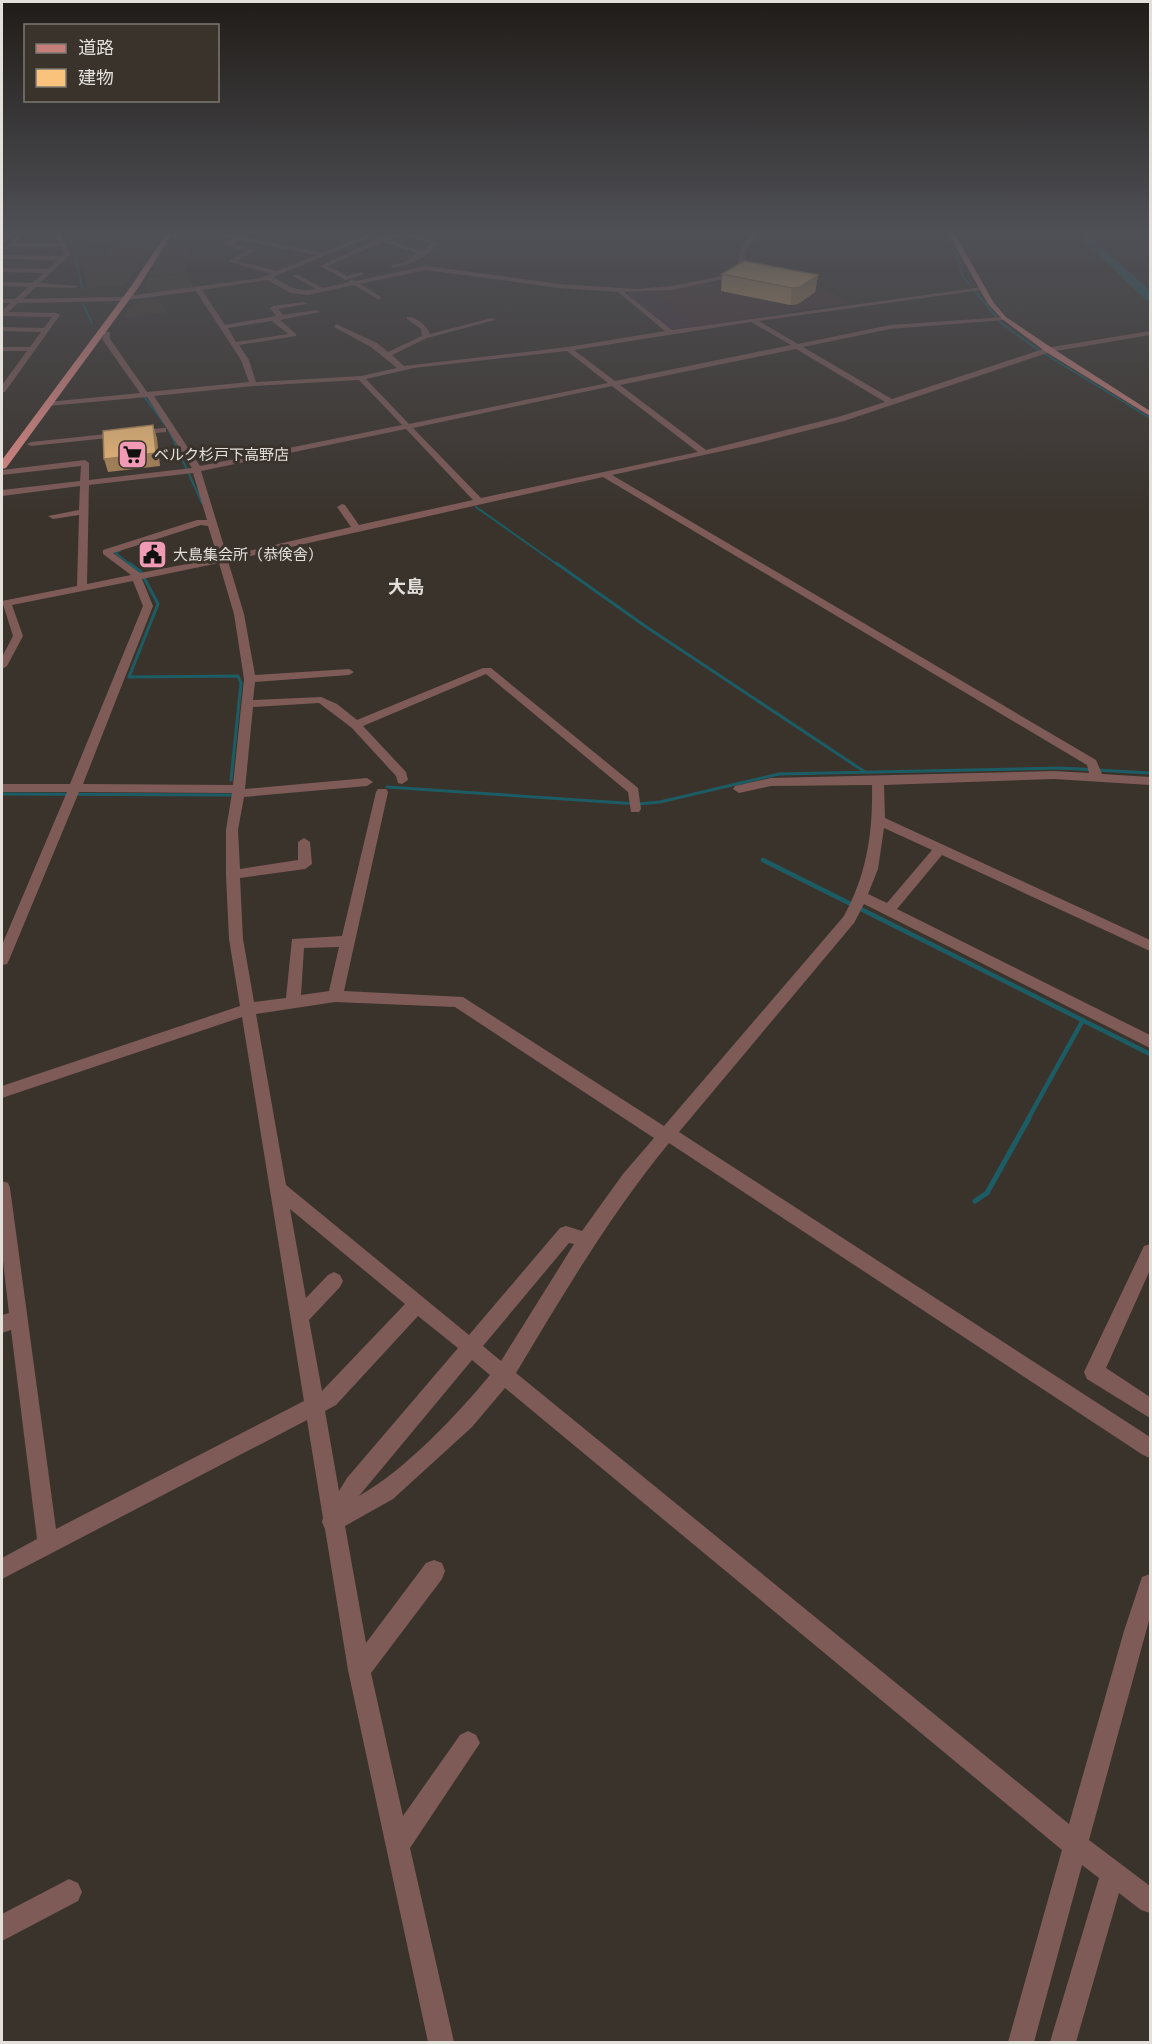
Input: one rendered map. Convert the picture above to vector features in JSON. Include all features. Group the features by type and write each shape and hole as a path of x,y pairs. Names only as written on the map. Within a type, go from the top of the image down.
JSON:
{"highway":[{"path":"3,462 105,326"}],"main road":[{"path":"1016,326 1150,414"}],"street":[{"path":"2,389 14,368 49,326"},
{"path":"227,326 223,327 245,360 253,384"},
{"path":"234,344 294,335 285,326"},
{"path":"337,326 374,345 402,369"},
{"path":"422,326 427,333 425,337"},
{"path":"387,355 425,337 467,326"},
{"path":"663,326 670,332"},
{"path":"48,404 309,378 332,380 361,378 402,369 568,349 709,326"},
{"path":"764,326 891,402"},
{"path":"2,493 195,470 899,326"},
{"path":"2,329 46,330"},
{"path":"100,333 108,333 106,339 178,435 195,470 214,524 221,560 239,615 250,679 239,791 232,830 236,939 332,1522 359,1670 441,2043"},
{"path":"2,666 18,636 4,603 221,560 479,501 705,453 809,428 1049,350 1150,333"},
{"path":"2,349 32,349"},
{"path":"568,349 705,453"},
{"path":"332,369 332,380"},
{"path":"361,378 479,501"},
{"path":"2,472 163,429"},
{"path":"31,444 86,451"},
{"path":"82,588 86,451"},
{"path":"603,474 1092,763 1097,778"},
{"path":"342,507 357,528"},
{"path":"53,516 83,512"},
{"path":"2,960 75,788 148,606 135,573 106,552 200,522 214,524"},
{"path":"354,725 487,670 634,791 635,809"},
{"path":"250,679 349,672"},
{"path":"248,704 321,700 354,725 402,775 402,780"},
{"path":"739,789 771,782 1054,775 1150,781"},
{"path":"332,1522 386,1492 465,1420 506,1373 586,1240 629,1179 849,920 862,897 872,870 880,821 878,781"},
{"path":"2,788 239,791 367,782"},
{"path":"335,996 382,792"},
{"path":"880,821 1150,946"},
{"path":"233,874 305,864 304,842"},
{"path":"888,911 940,849"},
{"path":"862,897 1150,1042"},
{"path":"293,1002 297,943 348,941"},
{"path":"2,1092 249,1009 335,996 458,1001 1150,1448"},
{"path":"2,1188 10,1321 48,1545"},
{"path":"278,1189 506,1373 1077,1846 1150,1901"},
{"path":"332,1522 354,1485 566,1234 586,1240"},
{"path":"1150,1252 1094,1372 1150,1408"},
{"path":"299,1318 334,1281"},
{"path":"2,1569 329,1398 418,1303"},
{"path":"359,1670 434,1571"},
{"path":"1021,2043 1132,1642 1150,1585"},
{"path":"397,1846 468,1743"},
{"path":"1063,2043 1113,1871"},
{"path":"2,1928 69,1892"}],"shaded area":[{"path":"668,326 693,326 671,329"}],"building":[{"path":"153,425 156,453 104,459 103,431"}],"waterway":[{"path":"1006,326 1037,349 1150,418"},
{"path":"143,395 169,430 202,503"},
{"path":"476,507 558,565"},
{"path":"120,551 114,552 131,565"},
{"path":"129,563 141,572 158,604 129,677 238,676 241,683 231,780"},
{"path":"556,563 645,626 865,772"},
{"path":"387,787 638,804 660,802 779,774 1061,768 1150,773"},
{"path":"2,794 232,795"},
{"path":"763,860 1083,1020"},
{"path":"1028,1119 1083,1020"},
{"path":"1083,1020 1150,1054"},
{"path":"975,1201 987,1193 1029,1118"}],"place":[{"name":"ベルク杉戸下高野店","path":"133,455"},
{"name":"大島集会所（恭倹舎）","path":"152,555"}],"district":[{"name":"大島","path":"406,587"}]}
